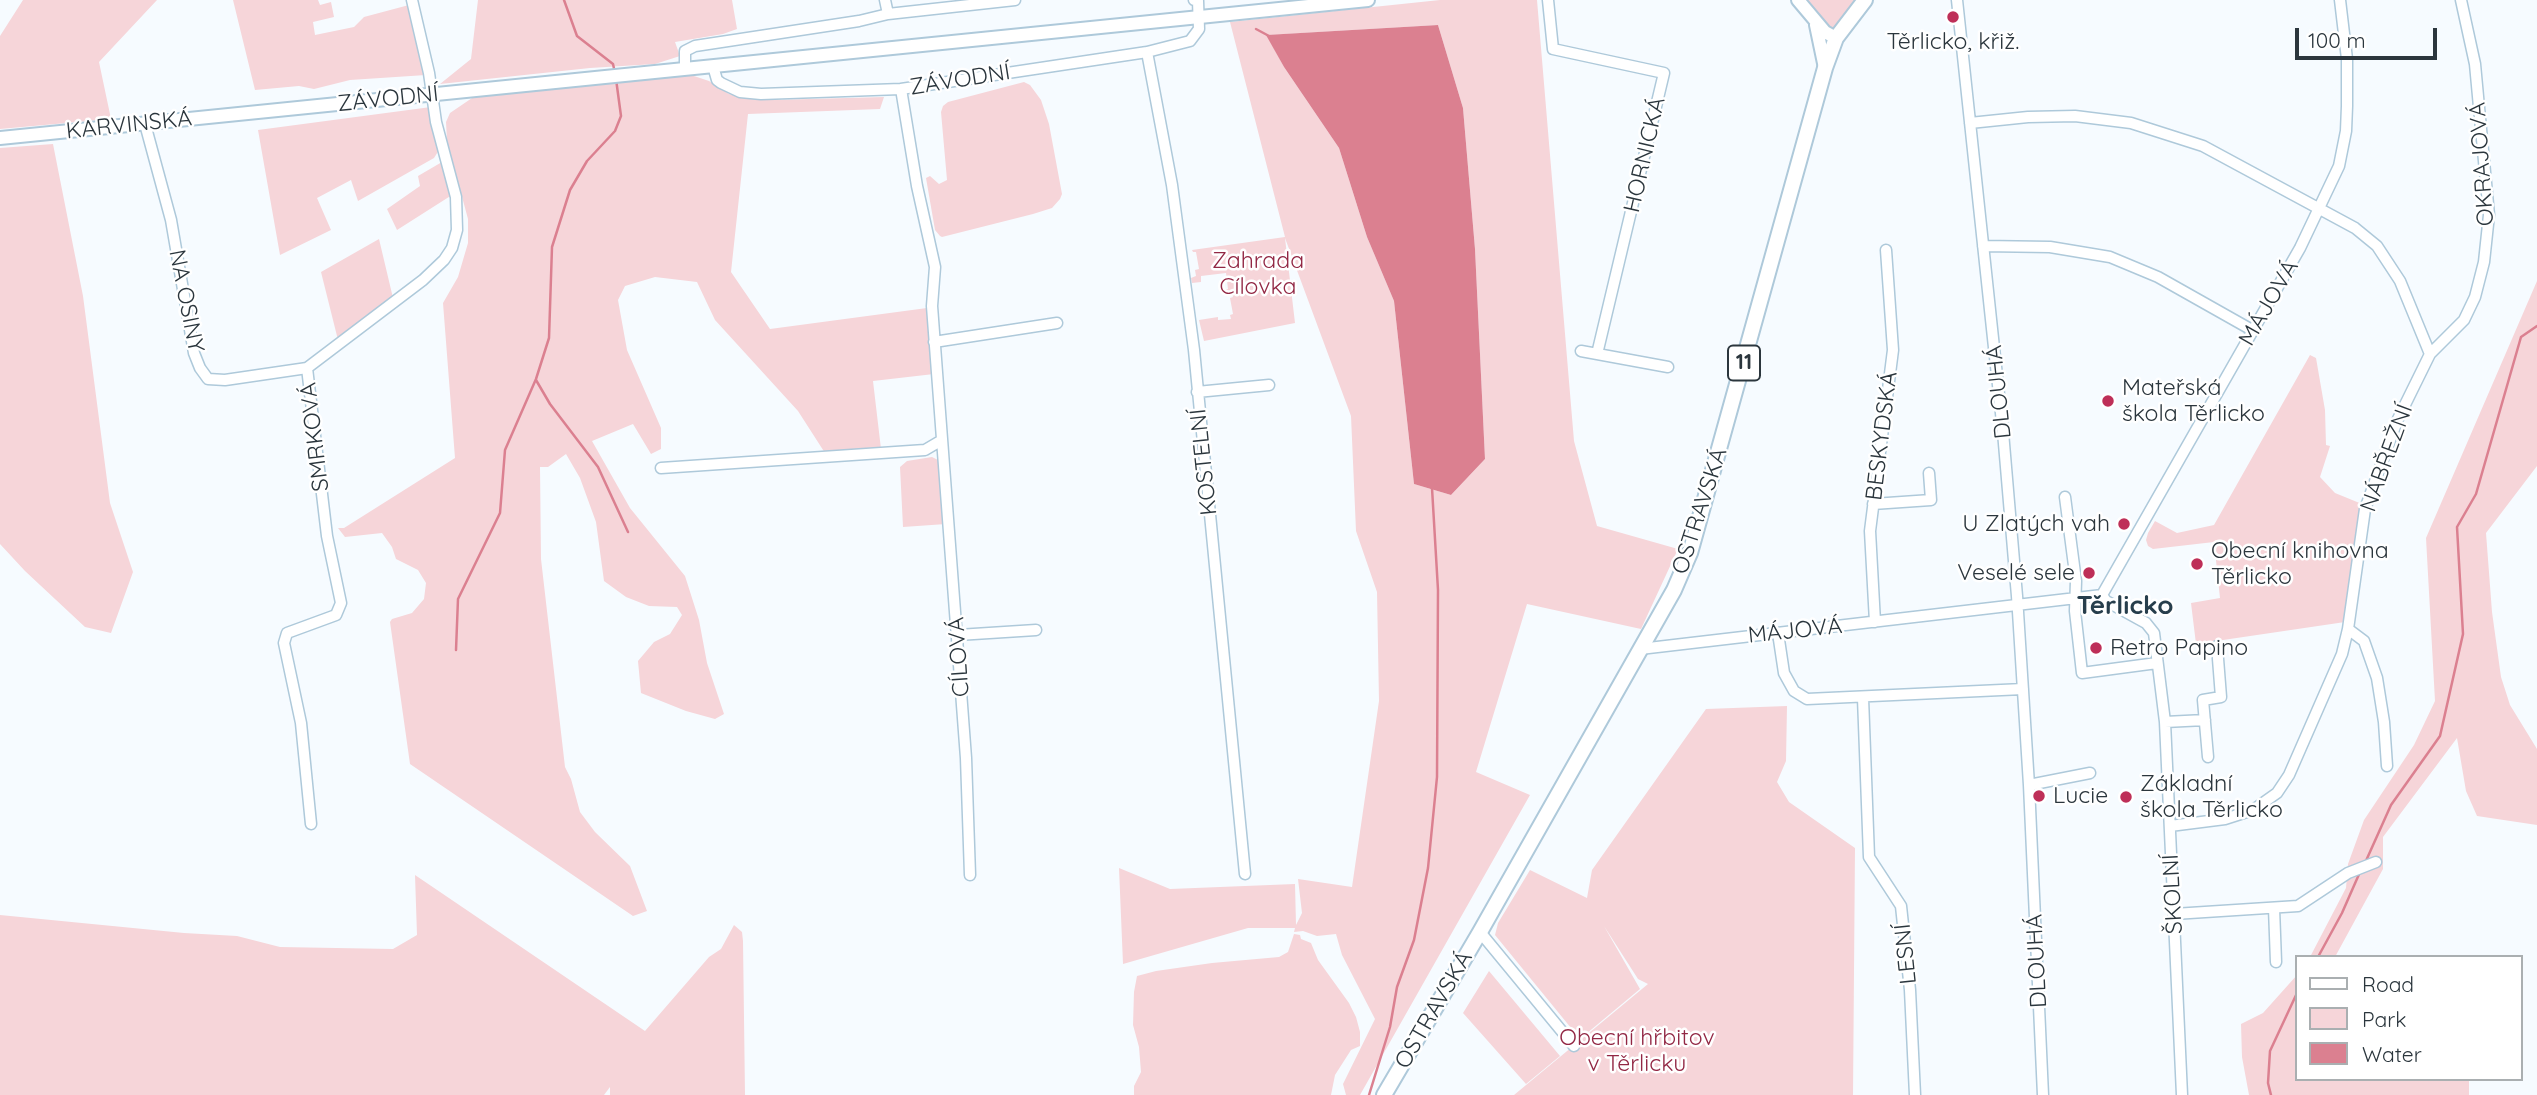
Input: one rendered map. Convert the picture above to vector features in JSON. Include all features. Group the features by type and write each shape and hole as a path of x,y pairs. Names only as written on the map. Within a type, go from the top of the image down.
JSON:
{"main road":[{"name":"ZÁVODNÍ","path":"258,112 1368,0"},
{"path":"1798,0 1815,22 1836,38"},
{"name":"OSTRAVSKÁ","path":"1384,1095 1674,590 1690,553 1825,68 1836,38 1865,0"},
{"path":"1815,22 1825,68"},
{"name":"KARVINSKÁ","path":"0,138 258,112"}],"street":[{"name":"SMRKOVÁ","path":"311,824 301,723 284,643 287,633 336,615 341,603 327,536 307,368 423,280 444,260 452,248 457,230 456,197 436,122 433,94 412,0"},
{"path":"885,0 888,14"},
{"path":"685,69 685,51 695,46 859,21 888,14 1016,0"},
{"path":"1194,0 1198,1 1200,17"},
{"name":"HORNICKÁ","path":"1548,0 1553,49 1664,73 1597,354"},
{"name":"DLOUHÁ","path":"1957,0 2003,432 2018,607 2043,1095"},
{"name":"MÁJOVÁ","path":"1640,649 2102,596 2300,248 2339,166 2346,131 2347,58 2340,0"},
{"name":"OKRAJOVÁ","path":"2430,354 2464,320 2475,298 2484,262 2489,215 2474,64 2461,0"},
{"name":"ZÁVODNÍ","path":"713,66 721,83 740,92 761,94 901,89 1147,52 1190,41 1199,29 1200,17"},
{"name":"KOSTELNÍ","path":"1147,52 1172,185 1197,392 1245,874"},
{"name":"CÍLOVÁ","path":"901,89 917,186 935,267 932,306 934,342 966,758 970,875"},
{"path":"1970,123 2028,117 2075,116 2132,123 2203,146 2355,228 2377,246 2400,281 2430,354"},
{"name":"NA OSINY","path":"145,124 171,220 194,354 200,368 208,379 225,380 307,368"},
{"path":"1983,246 2050,247 2110,257 2158,277 2252,330"},
{"name":"BESKYDSKÁ","path":"1875,622 1870,531 1893,350 1886,250"},
{"path":"934,342 1057,323"},
{"path":"1581,351 1668,367"},
{"name":"NÁBŘEŽNÍ","path":"2170,826 2225,820 2253,810 2277,793 2289,775 2342,654 2365,509 2397,421 2430,354"},
{"path":"1197,392 1269,385"},
{"path":"661,468 925,450 942,440"},
{"path":"1873,505 1931,500 1929,473"},
{"path":"2065,497 2076,581 2082,673 2157,663"},
{"name":"ŠKOLNÍ","path":"2102,596 2151,628 2154,633 2165,722 2182,1095"},
{"path":"2348,629 2364,641 2377,678 2387,766"},
{"path":"957,635 1037,630"},
{"path":"1778,633 1784,673 1794,691 1807,699 2023,689"},
{"path":"2208,757 2203,700 2221,697 2217,646"},
{"name":"LESNÍ","path":"1863,698 1868,857 1901,906 1910,990 1915,1095"},
{"path":"2165,722 2205,720"},
{"path":"2029,785 2090,773"},
{"path":"2174,914 2298,906 2348,873 2376,862"},
{"path":"2274,908 2276,962"},
{"path":"1480,932 1574,1046"}],"green space":[{"path":"23,0 157,0 99,62 111,119 0,129 0,36"},
{"path":"233,0 318,0 320,5 331,2 334,17 313,22 315,35 354,27 364,17 409,5 426,75 350,80 314,89 299,86 255,90"},
{"path":"478,0 732,0 737,29 675,42 680,56 655,64 440,84 471,59"},
{"name":"Zahrada Cílovka","path":"1440,0 1537,0 1574,441 1597,526 1678,549 1641,629 1527,604 1476,772 1530,795 1360,1095 1346,1095 1343,1084 1375,1019 1342,955 1336,934 1317,936 1303,931 1294,932 1295,928 1248,928 1123,964 1119,868 1170,889 1295,884 1296,925 1302,913 1298,879 1352,887 1379,701 1377,592 1356,531 1351,416 1285,238 1295,323 1204,341 1199,320 1218,317 1218,320 1231,319 1230,315 1233,314 1230,298 1233,297 1232,293 1224,294 1223,290 1228,289 1226,273 1201,276 1201,282 1192,283 1191,278 1196,276 1195,270 1199,269 1196,252 1192,250 1285,237 1230,22","holes":["1438,25 1463,108 1475,249 1485,459 1451,495 1414,484 1394,301 1367,237 1339,148 1284,67 1267,35"]},
{"path":"1808,0 1855,0 1835,29 1828,29"},
{"path":"691,75 709,81 729,94 772,100 884,97 880,109 748,114 731,272 770,329 927,308 934,374 873,381 881,449 825,453 798,411 715,320 697,282 655,277 625,286 618,300 627,350 661,428 661,449 651,454 633,424 592,441 630,508 685,576 699,620 707,663 724,714 715,719 641,693 638,661 654,642 670,634 682,615 677,607 649,606 626,597 604,581 596,522 580,478 566,454 548,467 540,467 541,559 565,767 580,812 595,832 630,866 647,911 633,916 410,764 390,622 412,613 424,599 426,583 418,570 396,559 392,547 382,533 345,537 338,528 344,528 455,458 443,303 458,277 468,243 468,219 447,141 446,122 450,113 475,96"},
{"path":"1024,82 1030,85 1041,100 1049,124 1062,194 1060,199 1052,208 1033,214 940,236 935,230 926,178 930,176 939,184 947,180 941,112 943,106 948,102"},
{"path":"431,107 439,150 434,158 358,201 351,180 317,198 331,230 280,255 258,130"},
{"path":"53,144 83,296 110,503 133,572 111,633 85,627 0,544 0,148"},
{"path":"442,162 452,195 397,230 387,209 420,186 418,176"},
{"path":"379,239 393,298 338,340 321,272"},
{"path":"2537,281 2537,466 2486,533 2492,612 2501,677 2510,705 2537,749 2537,825 2477,816 2466,791 2457,738 2383,837 2383,869 2336,955 2311,955 2346,888 2348,864 2364,820 2414,745 2435,701 2426,538"},
{"path":"2310,355 2316,358 2325,410 2326,445 2330,446 2320,477 2335,493 2362,504 2345,622 2196,644 2191,603 2220,598 2214,542 2153,549 2148,546 2146,540 2148,533 2155,521 2177,533 2214,525"},
{"path":"932,457 940,461 946,524 903,527 900,467 907,461"},
{"name":"Obecní hřbitov v Těrlicku","path":"1787,706 1786,761 1777,782 1789,802 1855,848 1853,1095 1514,1095 1648,984 1638,979 1604,926 1640,989 1580,1039 1495,935 1498,923 1530,870 1587,898 1592,870 1706,709"},
{"path":"415,875 645,1031 709,957 721,949 734,925 742,932 743,941 745,1095 610,1095 610,1087 604,1095 0,1095 0,915 237,936 280,947 393,949 417,935"},
{"path":"1294,934 1311,943 1318,960 1349,1003 1360,1032 1360,1046 1351,1050 1335,1075 1331,1095 1134,1095 1134,1086 1141,1072 1139,1047 1133,1025 1137,976 1212,963 1279,957 1288,952"},
{"path":"1489,971 1560,1056 1526,1084 1463,1013"},
{"path":"2296,976 2296,1081 2469,1081 2469,1095 2249,1095 2242,1057 2241,1024 2263,1013"}],"water":[{"path":"1438,25 1463,108 1475,249 1485,459 1451,495 1414,484 1394,301 1367,237 1339,148 1284,67 1266,35"}],"waterway":[{"path":"564,0 577,36 613,64 615,73"},
{"path":"1256,29 1269,36"},
{"path":"456,650 458,599 500,513 505,450 536,379 549,338 552,247 570,190 587,161 615,131 621,116 616,79"},
{"path":"2365,863 2391,805 2440,736 2463,634 2457,527 2476,494 2521,337 2537,326"},
{"path":"536,380 550,404 598,467 628,532"},
{"path":"1369,1095 1390,1027 1397,987 1414,940 1428,868 1437,777 1438,590 1432,488"},
{"path":"2319,955 2360,872"},
{"path":"2271,1095 2268,1083 2270,1051 2296,995"}],"place":[{"name":"Těrlicko, křiž.","path":"1953,17"},
{"name":"Mateřská škola Těrlicko","path":"2108,401"},
{"name":"U Zlatých vah","path":"2124,524"},
{"name":"Obecní knihovna Těrlicko","path":"2197,564"},
{"name":"Veselé sele","path":"2089,573"},
{"name":"Retro Papino","path":"2096,648"},
{"name":"Lucie","path":"2039,796"},
{"name":"Základní škola Těrlicko","path":"2126,797"}],"district":[{"name":"Těrlicko","path":"2125,606"}]}
